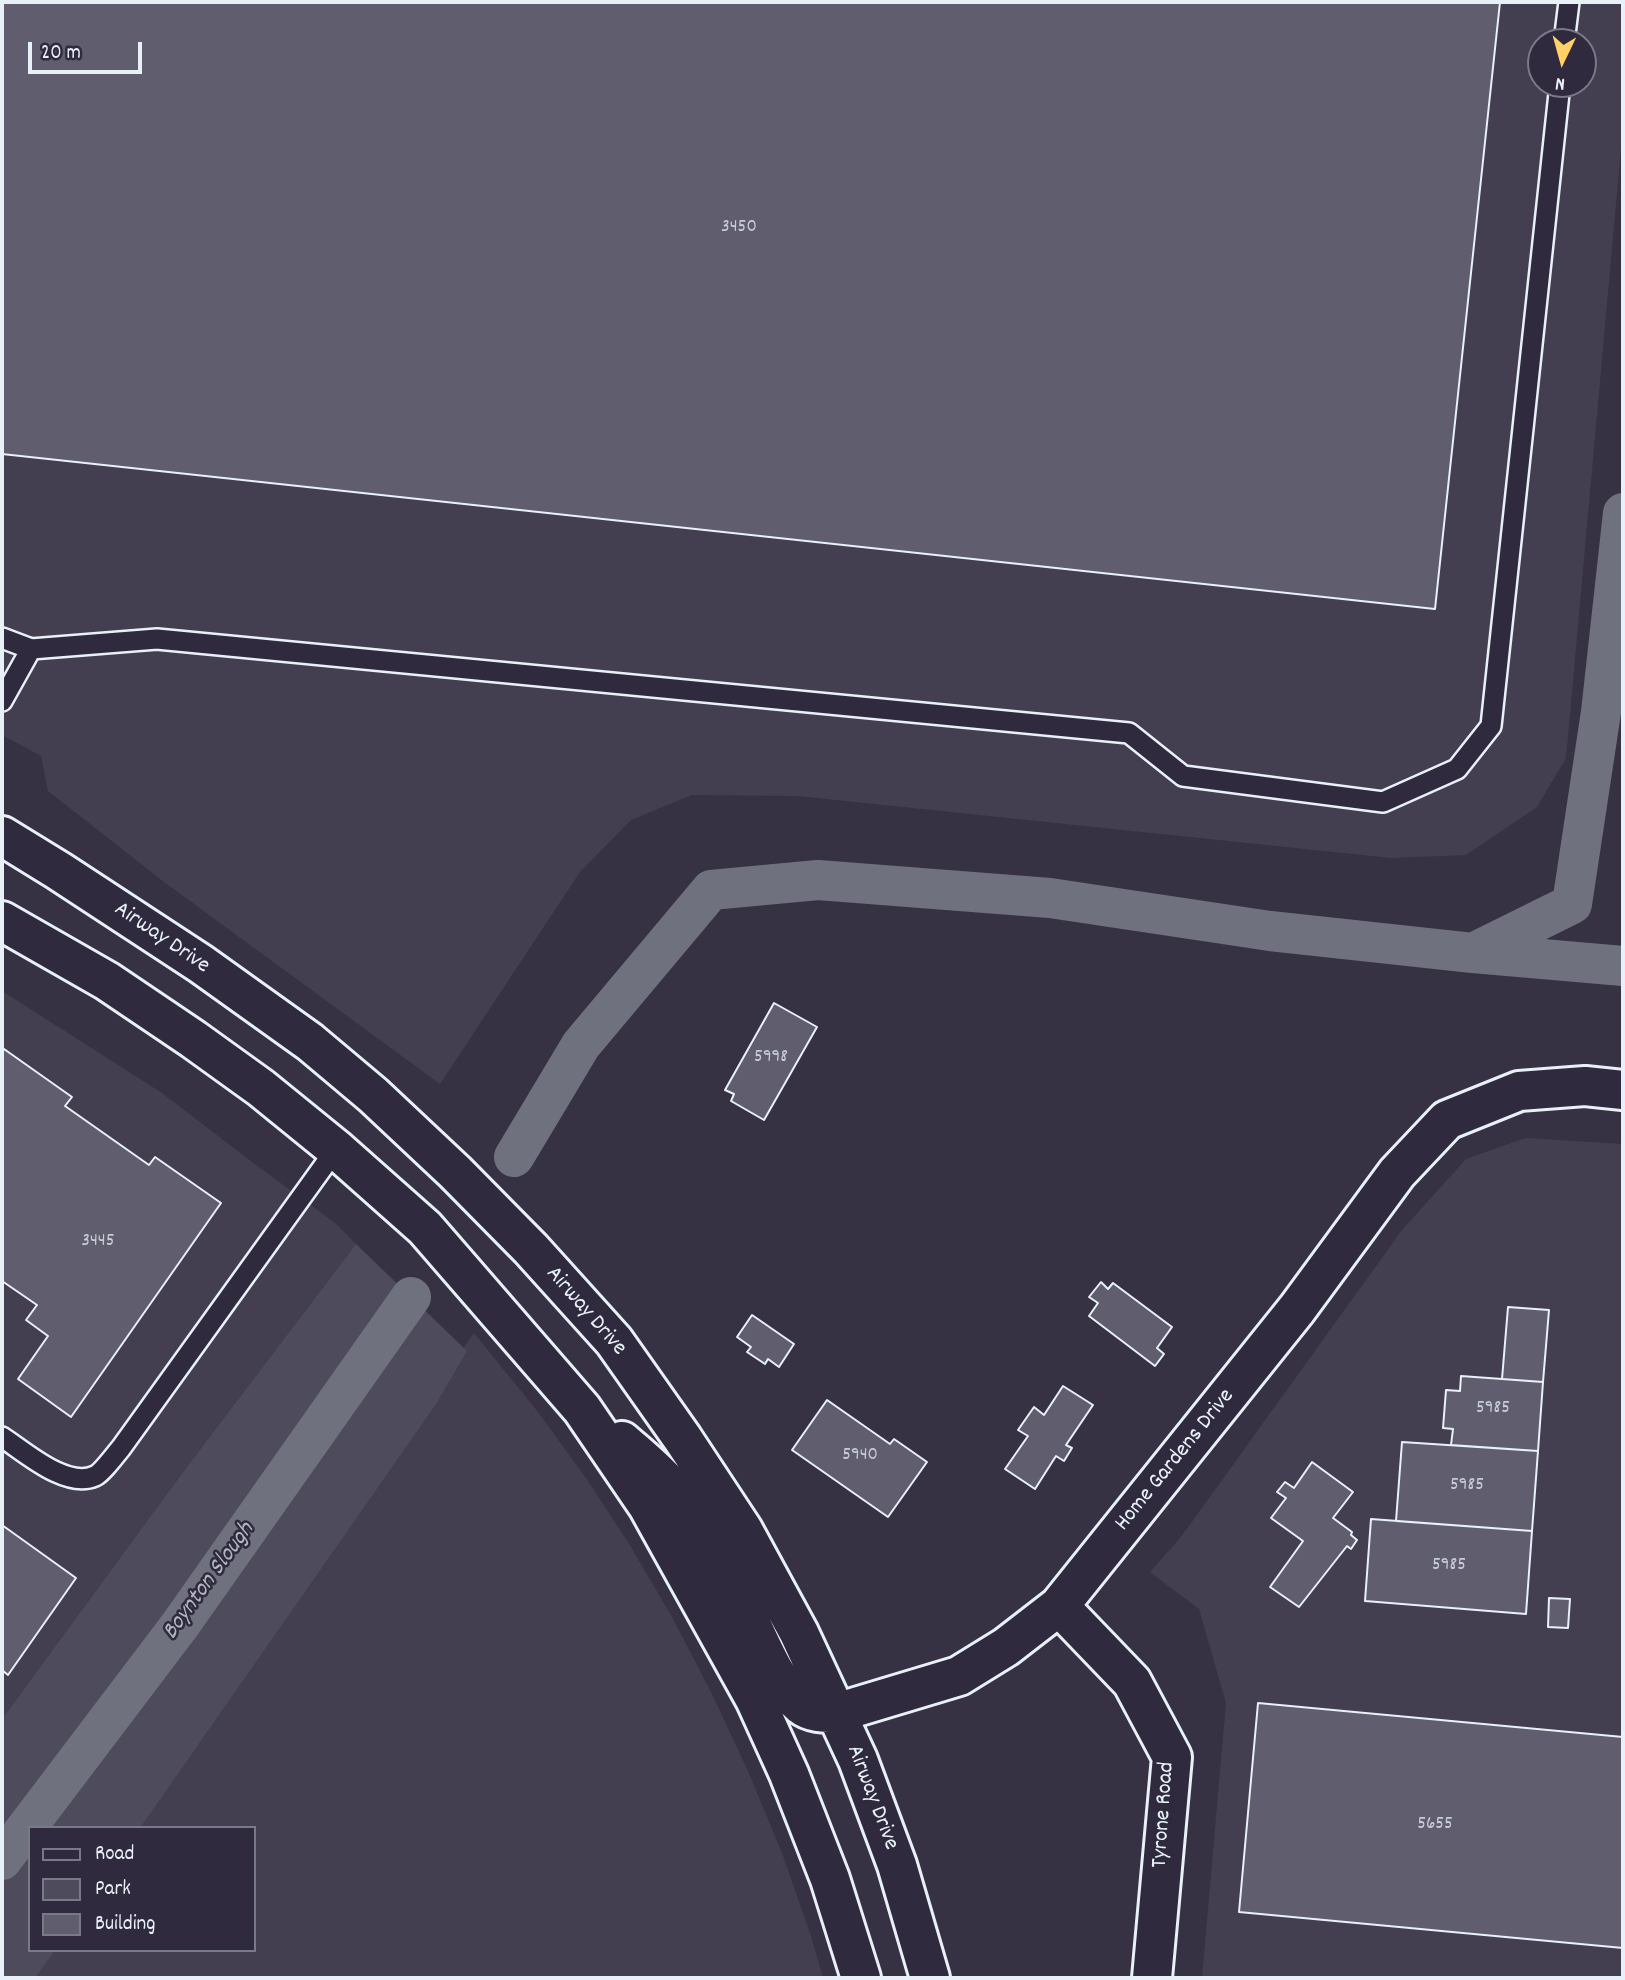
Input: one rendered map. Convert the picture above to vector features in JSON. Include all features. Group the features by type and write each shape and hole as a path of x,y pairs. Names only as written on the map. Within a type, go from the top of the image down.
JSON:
{"main road":[{"name":"Airway Drive","path":"2,836 201,964 310,1042 373,1095 531,1249 614,1341 683,1438 743,1530 799,1633 858,1760 897,1865 930,1978"},
{"path":"2,921 107,981 193,1039 261,1088 336,1149 425,1228 582,1409 648,1506 755,1699 789,1774 830,1879 861,1978"},
{"name":"Home Gardens Drive","path":"836,1713 959,1676 1006,1647 1059,1606 1297,1309 1397,1173 1447,1120 1518,1091 1585,1086 1623,1090"},
{"path":"582,1409 643,1459 672,1488 695,1521 731,1584 786,1689 802,1706 820,1713 836,1713"},
{"name":"Tyrone Road","path":"1059,1606 1132,1682 1172,1757 1152,1978"}],"lane":[{"path":"1566,28 1569,2"},
{"path":"2,638 31,649 157,639 1129,733 1183,776 1383,802 1457,769 1491,726 1558,98"},
{"path":"2,701 31,649"},
{"path":"2,1437 59,1474 76,1480 96,1476 121,1448 336,1149"}],"shaded area":[{"path":"2,2 1623,2 1623,126 1566,758 1537,807 1466,855 1391,858 798,796 692,795 631,820 580,872 440,1084 164,882 48,791 41,756 2,735"},
{"path":"2,991 162,1093 335,1223 356,1244 183,1472 2,1719"},
{"path":"1525,1138 1623,1144 1623,1978 1202,1978 1226,1703 1199,1609 1150,1572 1181,1537 1402,1230 1466,1159"},
{"path":"474,1333 538,1412 586,1478 672,1617 712,1694 782,1853 823,1978 2,1978 28,1952 256,1952 256,1826 103,1826 432,1393"}],"green space":[{"path":"356,1244 467,1351 436,1404 141,1826 28,1826 28,1952 54,1952 35,1978 2,1978 2,1719 183,1472"}],"building":[{"path":"2,2 1500,2 1435,609 2,454"},
{"path":"774,1003 817,1027 764,1120 731,1101 734,1094 725,1090"},
{"path":"4,1049 72,1097 65,1106 149,1165 155,1157 221,1203 71,1417 18,1379 48,1336 26,1320 37,1305 2,1281"},
{"path":"1101,1282 1108,1289 1113,1283 1172,1327 1157,1348 1164,1354 1155,1366 1089,1316 1098,1303 1089,1297"},
{"path":"1508,1307 1549,1310 1543,1382 1502,1379"},
{"path":"752,1315 794,1344 779,1367 768,1359 765,1364 747,1352 751,1347 737,1337"},
{"path":"1461,1376 1543,1382 1538,1451 1451,1445 1453,1429 1443,1428 1446,1390 1460,1391"},
{"path":"1063,1386 1093,1405 1066,1445 1072,1448 1064,1461 1056,1456 1035,1489 1005,1469 1028,1436 1018,1430 1034,1407 1044,1415"},
{"path":"827,1400 890,1444 894,1439 927,1462 888,1517 792,1450"},
{"path":"1402,1442 1538,1451 1532,1531 1396,1521"},
{"path":"1312,1462 1353,1492 1333,1518 1352,1532 1351,1535 1357,1540 1351,1549 1347,1546 1299,1607 1270,1587 1303,1541 1271,1518 1286,1498 1277,1492 1285,1482 1294,1488"},
{"path":"1371,1519 1532,1531 1526,1614 1365,1601"},
{"path":"2,1525 76,1578 8,1675 2,1670"},
{"path":"1549,1598 1570,1599 1568,1628 1548,1627"},
{"path":"1258,1703 1623,1737 1623,1948 1239,1912"}],"waterway":[{"path":"514,1157 581,1045 711,890 818,880 1050,898 1270,931 1473,953 1572,904 1601,712 1623,513"},
{"path":"1473,953 1623,966"},
{"name":"Boynton Slough","path":"2,1860 180,1625 411,1297"}]}
